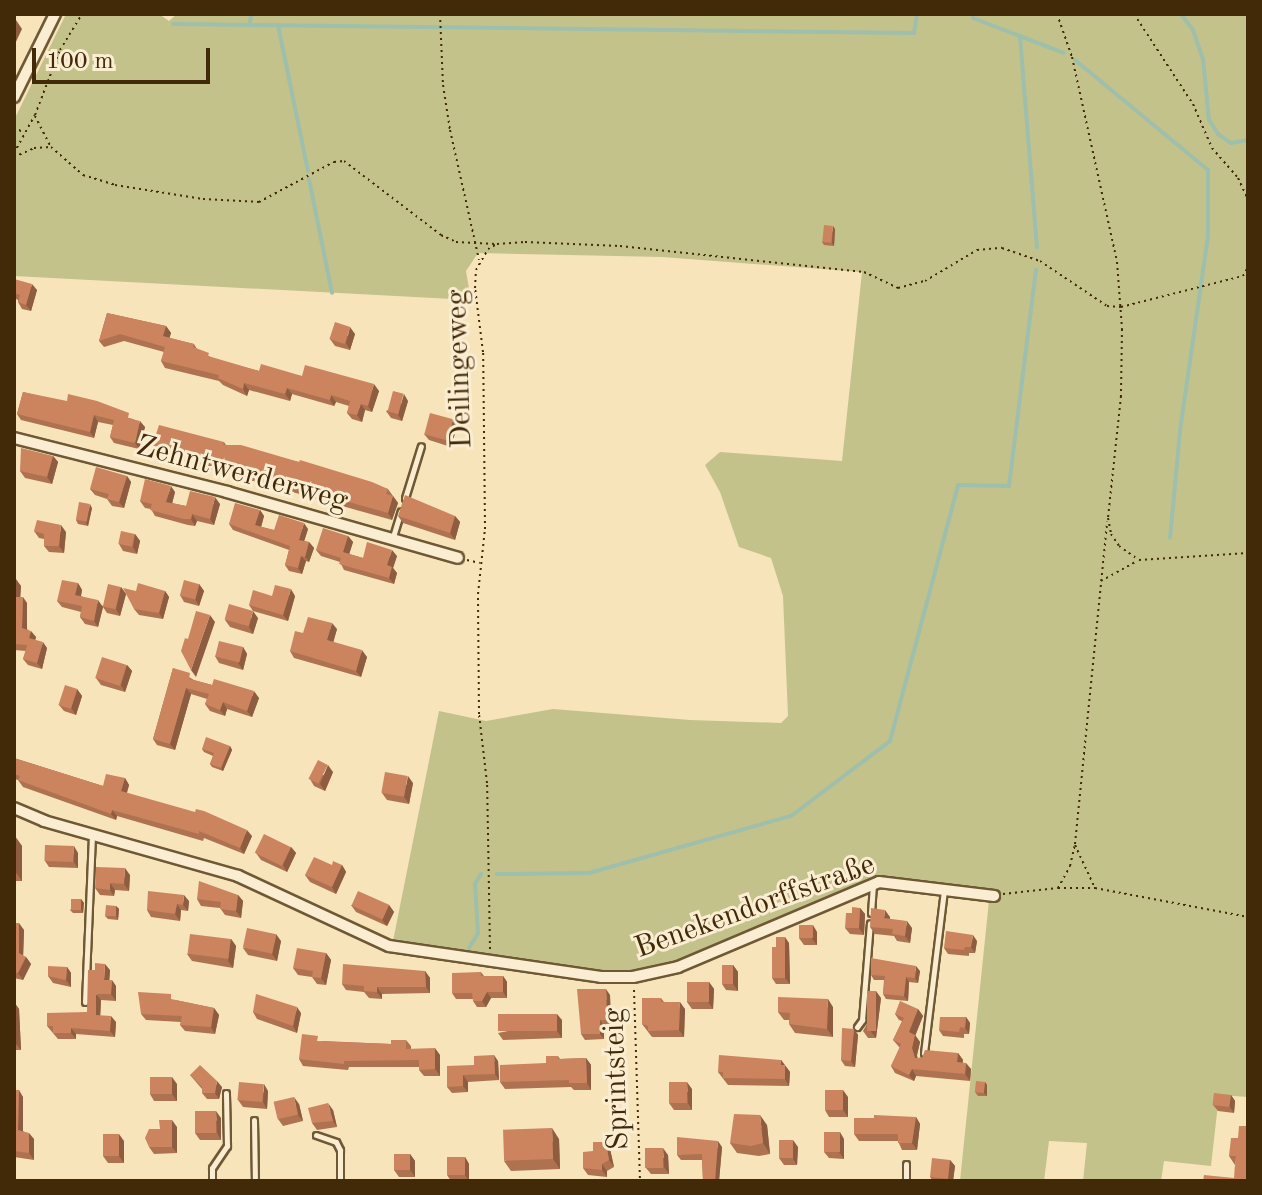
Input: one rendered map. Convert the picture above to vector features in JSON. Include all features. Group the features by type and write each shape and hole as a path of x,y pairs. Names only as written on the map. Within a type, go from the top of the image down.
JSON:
{"street":[{"path":"14,97 55,14"},
{"name":"Zehntwerderweg","path":"14,438 234,493 458,558"},
{"name":"Benekendorffstraße","path":"14,808 25,815 238,876 389,946 601,977 633,977 678,967 873,885 893,882 994,896"}],"lane":[{"path":"392,541 421,446"},
{"path":"85,1002 92,834"},
{"path":"857,1027 862,1020 873,885"},
{"path":"923,1061 944,891"},
{"path":"212,1181 212,1168 227,1146 226,1093"},
{"path":"254,1120 255,1181"},
{"path":"316,1135 336,1142 340,1181"},
{"path":"906,1164 906,1181"}],"path":[{"path":"14,155 35,115 60,50 82,14"},
{"path":"440,14 445,100 480,261"},
{"path":"1057,14 1072,57 1117,262 1122,329 1121,396 1075,844 1070,866 1058,888"},
{"path":"1134,14 1193,104 1212,148 1238,178 1248,199"},
{"path":"35,115 51,147 83,175 115,185 203,199 259,202 334,162 344,161 441,235 476,244 620,246 864,272 898,288 925,281 977,250 1002,248 1040,261 1107,306 1121,307 1243,276 1248,267"},
{"path":"14,127 25,133"},
{"path":"14,155 34,148 51,147"},
{"name":"Deilingeweg","path":"490,962 487,783 479,714 478,594 485,529 483,352 475,288 480,261 497,244"},
{"path":"1108,518 1119,546 1139,560"},
{"path":"1101,581 1139,560 1248,553"},
{"path":"1075,844 1095,888"},
{"path":"994,896 1058,888 1095,888 1248,917"},
{"name":"Sprintsteig","path":"633,977 640,1181"}],"shaded area":[{"path":"66,14 159,14 169,21 177,14 1248,14 1248,1097 1219,1095 1211,1166 1164,1161 1161,1181 1083,1181 1087,1143 1049,1141 1044,1181 960,1181 990,891 890,877 874,879 676,962 635,972 601,972 393,941 439,711 486,721 553,709 690,720 781,723 788,716 783,596 771,558 739,547 720,492 705,465 720,452 842,461 862,272 662,257 478,253 466,271 471,300 14,276 14,120"}],"building":[{"path":"824,225 833,226 831,243 822,242"},
{"path":"14,279 32,284 26,305 18,302 20,295 14,293"},
{"path":"107,313 166,326 163,336 194,344 193,347 209,353 208,356 259,371 261,364 302,376 305,365 374,384 368,406 361,404 357,415 347,413 350,401 331,395 330,400 287,388 285,394 244,383 243,389 218,378 219,375 161,361 165,347 120,334 99,341"},
{"path":"335,322 350,327 345,344 329,339"},
{"path":"393,391 404,394 398,414 388,411"},
{"path":"23,392 67,401 68,394 129,413 128,418 140,421 135,443 110,437 114,420 94,415 90,432 17,414"},
{"path":"430,413 453,419 447,440 424,434"},
{"path":"159,425 224,442 223,445 241,445 372,482 388,489 386,494 393,496 388,513 152,447"},
{"path":"21,448 53,456 47,477 20,471"},
{"path":"96,467 127,476 119,502 107,499 109,494 90,489"},
{"path":"145,479 171,486 166,502 186,506 190,491 215,497 210,519 192,514 191,519 184,519 150,510 152,504 140,501"},
{"path":"405,495 455,516 450,533 398,516"},
{"path":"79,502 90,504 87,522 76,520"},
{"path":"235,503 260,510 255,525 274,530 279,515 304,523 299,540 309,542 298,568 285,565 290,546 229,524"},
{"path":"37,520 61,525 59,546 44,546 44,534 34,531"},
{"path":"323,528 348,536 343,552 363,558 367,542 392,550 387,565 392,567 389,578 339,564 341,558 316,550"},
{"path":"121,531 135,534 132,547 118,544"},
{"path":"14,579 16,597 23,597 22,628 31,631 29,638 43,642 37,663 23,659 27,645 14,644"},
{"path":"62,580 78,583 75,595 98,600 94,621 80,617 82,606 57,601"},
{"path":"184,580 199,584 195,600 180,595"},
{"path":"138,583 165,591 159,613 134,609 123,588 136,591"},
{"path":"108,584 121,587 115,609 103,606"},
{"path":"275,585 291,589 283,615 249,605 253,590 272,596"},
{"path":"229,604 253,611 249,626 225,619"},
{"path":"196,611 210,615 191,670 181,651"},
{"path":"308,617 332,623 327,640 362,650 356,671 290,651 295,631 303,633"},
{"path":"219,641 243,647 239,663 215,657"},
{"path":"102,657 127,665 120,686 95,678"},
{"path":"173,668 190,673 189,679 212,685 214,679 254,691 247,711 223,702 220,710 205,704 209,694 186,688 170,744 153,739"},
{"path":"65,685 77,689 71,709 59,705"},
{"path":"206,737 230,746 221,768 210,764 214,753 202,749"},
{"path":"14,758 103,786 106,774 125,778 121,791 195,812 196,809 204,811 247,830 240,848 199,831 199,834 112,810 111,814 18,780 20,776 14,774"},
{"path":"318,760 328,765 318,784 308,779"},
{"path":"385,772 408,776 404,797 381,793"},
{"path":"264,834 291,847 282,866 255,853"},
{"path":"45,845 74,846 73,862 44,861"},
{"path":"314,857 332,865 333,861 342,865 332,887 305,875"},
{"path":"96,867 125,868 124,884 110,883 110,890 95,888"},
{"path":"199,881 238,895 236,911 220,909 221,902 197,899"},
{"path":"148,891 184,895 183,905 177,904 175,914 147,910"},
{"path":"358,891 389,905 383,919 351,906"},
{"path":"71,899 81,899 81,910 71,910"},
{"path":"106,905 116,906 116,916 105,916"},
{"path":"852,907 860,908 859,928 845,928 846,913 852,913"},
{"path":"871,908 885,910 884,918 907,921 905,936 892,934 893,929 870,927"},
{"path":"14,923 19,923 19,953 26,957 18,973 14,972"},
{"path":"799,925 813,925 813,938 799,938"},
{"path":"247,928 276,934 272,954 243,948"},
{"path":"946,931 973,935 971,947 964,950 944,948"},
{"path":"190,934 231,939 228,959 188,954"},
{"path":"776,937 785,937 785,978 772,978 772,947 776,947"},
{"path":"297,948 326,953 321,978 312,977 313,971 293,968"},
{"path":"871,958 916,966 915,978 906,977 904,996 883,994 885,976 871,975"},
{"path":"95,963 105,964 104,980 112,980 111,994 96,994 96,1015 111,1016 110,1031 71,1028 71,1033 53,1033 53,1026 47,1026 47,1013 87,1012 88,970 95,970"},
{"path":"343,964 425,971 426,987 377,987 377,992 364,991 364,986 342,984"},
{"path":"722,965 733,965 733,984 722,984"},
{"path":"48,966 67,967 66,980 48,976"},
{"path":"481,972 481,976 503,976 503,992 487,992 482,1001 473,1001 472,993 452,993 452,973"},
{"path":"687,982 709,982 709,1002 687,1002"},
{"path":"577,989 606,989 607,1020 600,1020 600,1034 581,1034"},
{"path":"867,991 876,991 876,1031 867,1031"},
{"path":"138,992 171,994 171,999 214,1008 211,1027 180,1025 182,1016 141,1014"},
{"path":"256,994 297,1007 293,1026 253,1012"},
{"path":"778,997 828,999 827,1029 789,1024 790,1013 778,1012"},
{"path":"642,998 680,1002 679,1030 648,1031 648,1026 642,1024"},
{"path":"900,1001 918,1009 909,1032 915,1035 912,1048 915,1058 922,1058 925,1050 958,1053 957,1062 966,1063 965,1074 912,1069 909,1075 891,1066 901,1044 893,1040 904,1018 895,1014"},
{"path":"14,1002 16,1044 14,1044"},
{"path":"498,1014 557,1014 557,1031 498,1031"},
{"path":"940,1017 966,1017 965,1028 960,1027 959,1032 939,1030"},
{"path":"842,1028 854,1029 851,1061 841,1060"},
{"path":"302,1034 318,1036 317,1041 391,1044 391,1040 406,1040 406,1049 435,1048 435,1069 419,1070 419,1060 344,1061 344,1064 299,1059"},
{"path":"494,1055 495,1074 463,1075 463,1086 447,1087 447,1066 474,1065 474,1056"},
{"path":"719,1055 781,1060 781,1065 785,1065 785,1079 723,1078 723,1072 718,1072"},
{"path":"546,1056 586,1058 587,1083 569,1083 569,1080 500,1082 500,1065 546,1063"},
{"path":"200,1065 217,1081 215,1093 202,1093 202,1087 190,1075"},
{"path":"150,1077 172,1077 172,1094 150,1094"},
{"path":"976,1081 985,1082 984,1093 975,1092"},
{"path":"239,1082 264,1084 262,1102 237,1100"},
{"path":"669,1082 687,1082 687,1103 669,1103"},
{"path":"14,1090 19,1090 18,1130 29,1133 29,1153 14,1151"},
{"path":"825,1090 843,1090 843,1110 825,1110"},
{"path":"1214,1093 1231,1095 1229,1107 1213,1105"},
{"path":"294,1097 298,1115 278,1119 274,1102"},
{"path":"328,1103 333,1121 312,1123 308,1108"},
{"path":"195,1111 216,1111 216,1133 195,1133"},
{"path":"734,1114 760,1115 763,1143 751,1146 730,1143"},
{"path":"874,1115 916,1117 912,1143 898,1143 898,1134 854,1134 854,1118 874,1118"},
{"path":"159,1120 172,1120 172,1147 149,1147 145,1138 149,1129 160,1129"},
{"path":"1239,1126 1248,1126 1248,1181 1203,1181 1204,1175 1234,1178 1236,1156 1229,1156 1231,1138 1238,1138"},
{"path":"552,1128 553,1159 504,1161 503,1130"},
{"path":"824,1132 840,1132 840,1152 824,1152"},
{"path":"103,1134 119,1134 119,1156 103,1156"},
{"path":"677,1137 718,1141 715,1181 703,1181 702,1154 677,1155"},
{"path":"779,1140 793,1140 793,1158 779,1158"},
{"path":"593,1142 606,1142 609,1160 602,1164 602,1170 583,1168 583,1152 593,1151"},
{"path":"645,1148 663,1148 663,1168 645,1168"},
{"path":"394,1154 410,1154 410,1170 394,1170"},
{"path":"447,1157 465,1157 465,1175 447,1175"},
{"path":"932,1158 950,1160 948,1179 930,1177"}],"waterway":[{"path":"249,25 252,14"},
{"path":"173,24 914,33 917,14"},
{"path":"1181,14 1193,30 1203,59 1209,120 1218,134 1231,143 1248,140"},
{"path":"973,18 1064,53"},
{"path":"278,25 308,171"},
{"path":"1020,37 1037,247"},
{"path":"1075,60 1208,170 1208,236 1180,431 1170,538"},
{"path":"309,179 332,293"},
{"path":"497,874 589,873 791,816 890,741 958,485 1009,486 1036,270"},
{"path":"469,948 478,933 475,884 481,874"}]}
